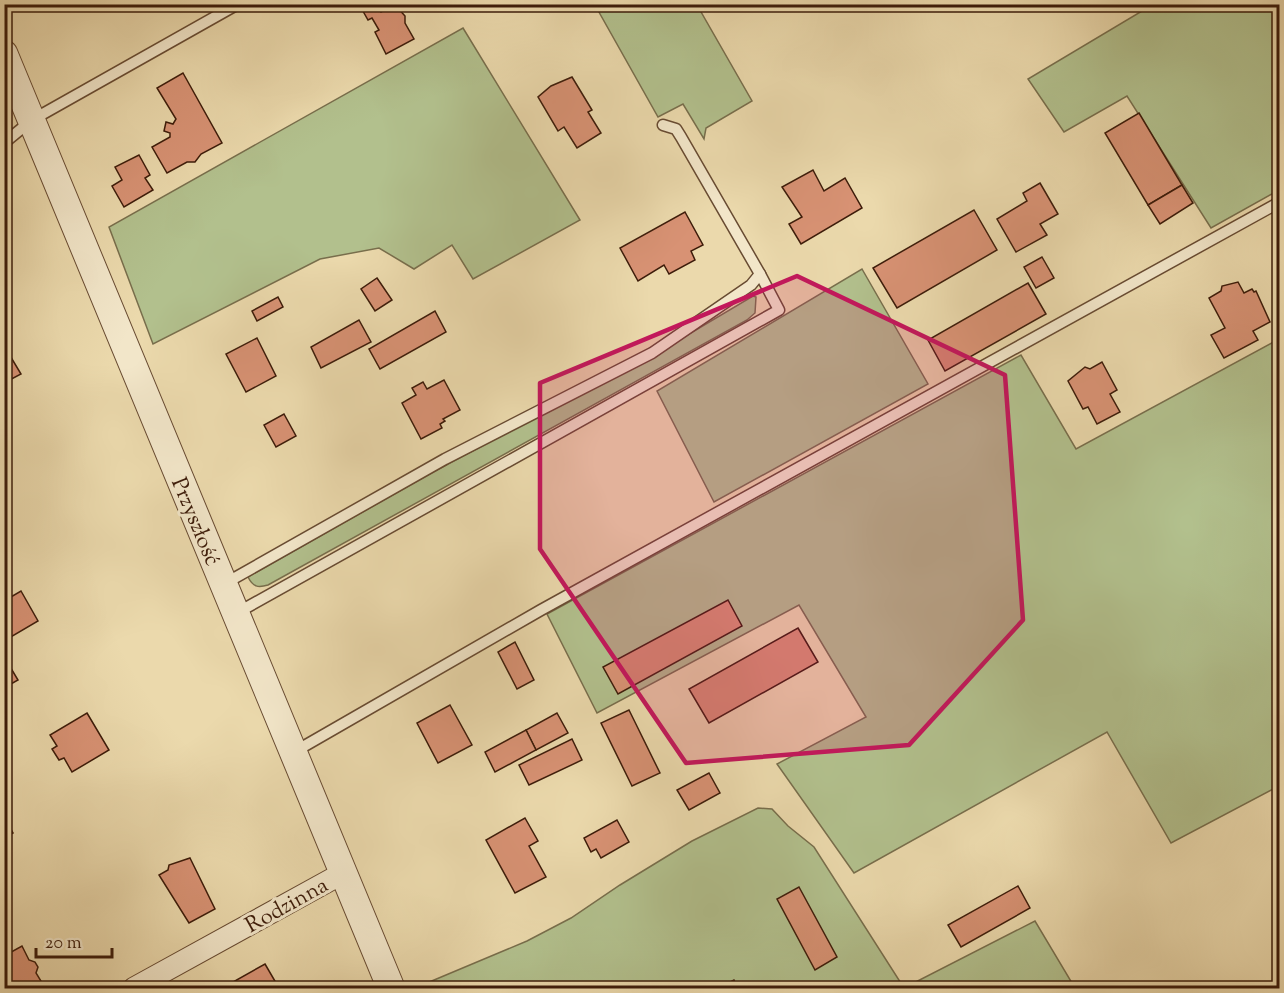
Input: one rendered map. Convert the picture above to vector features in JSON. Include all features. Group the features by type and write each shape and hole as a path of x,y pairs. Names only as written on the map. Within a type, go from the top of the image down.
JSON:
{"street":[{"name":"Przyszłość","path":"4,54 391,988"},
{"name":"Rodzinna","path":"134,988 343,873"}],"lane":[{"path":"4,143 32,120 238,4"},
{"path":"235,614 779,310 676,129 663,125"},
{"path":"294,752 552,604 1280,202"},
{"path":"223,584 445,459 652,353 735,297 760,274"}],"highlighted area":[{"path":"797,276 1005,375 1023,620 909,745 686,763 540,549 540,383"}],"green space":[{"path":"595,5 697,5 752,101 706,128 704,139 683,104 658,117"},
{"path":"1152,5 1279,5 1279,190 1211,228 1127,96 1064,132 1028,79"},
{"path":"463,28 580,220 473,279 452,245 414,269 379,248 320,259 153,344 109,227"},
{"path":"862,269 928,384 714,502 657,391"},
{"path":"753,296 756,297 755,313 747,320 268,585 256,586 248,577 433,472 652,356"},
{"path":"1279,339 1279,786 1171,843 1107,732 854,873 777,764 866,717 799,605 597,713 547,614 1021,355 1076,449"},
{"path":"758,808 772,809 788,826 814,847 904,988 415,988 527,941 571,918 692,841"},
{"path":"1035,921 1075,988 904,988"}],"building":[{"path":"359,4 377,4 381,12 395,5 405,16 405,23 414,39 386,54 375,32 379,30 372,18 368,20"},
{"path":"183,73 222,143 201,154 195,162 187,162 167,173 152,147 170,137 170,133 164,131 166,122 173,124 176,119 157,88"},
{"path":"572,77 592,110 588,112 601,133 577,148 564,127 558,131 538,97 551,86"},
{"path":"1139,113 1182,185 1148,205 1105,133"},
{"path":"139,155 150,175 145,178 153,190 124,207 112,186 122,180 115,167"},
{"path":"813,170 824,191 845,178 862,208 801,244 789,224 802,217 782,187"},
{"path":"1040,183 1058,214 1040,224 1047,235 1016,252 997,219 1027,201 1023,193"},
{"path":"1182,185 1193,203 1160,224 1148,205"},
{"path":"974,210 997,250 897,308 873,268"},
{"path":"685,212 703,245 691,251 695,260 669,274 664,265 638,281 620,248"},
{"path":"1042,257 1054,278 1036,288 1024,267"},
{"path":"377,278 392,300 375,311 361,289"},
{"path":"1238,282 1244,293 1252,289 1256,291 1270,322 1253,331 1258,340 1224,358 1211,335 1225,328 1209,298 1221,291 1222,286"},
{"path":"1028,283 1046,314 945,371 928,340"},
{"path":"278,297 283,307 257,321 252,311"},
{"path":"435,311 446,332 380,369 369,349"},
{"path":"359,320 371,342 321,368 311,347"},
{"path":"257,338 276,376 246,392 226,354"},
{"path":"6,349 21,374 4,383 4,350"},
{"path":"1102,362 1117,390 1110,394 1120,412 1097,424 1088,407 1083,409 1068,381 1085,367 1090,369"},
{"path":"444,380 460,410 443,419 445,421 440,424 442,428 421,439 402,403 416,395 412,388 423,382 427,389"},
{"path":"284,414 296,436 276,447 264,425"},
{"path":"21,591 38,621 4,641 4,601"},
{"path":"728,600 742,626 618,694 603,667"},
{"path":"798,628 818,662 709,723 689,689"},
{"path":"515,642 534,680 517,689 498,652"},
{"path":"6,660 18,680 4,688 4,661"},
{"path":"450,705 472,745 438,763 417,723"},
{"path":"629,710 660,773 632,786 601,723"},
{"path":"87,713 109,750 72,772 64,758 59,760 52,749 57,746 50,735"},
{"path":"557,713 568,733 536,750 526,730"},
{"path":"526,730 536,750 495,772 485,752"},
{"path":"572,739 582,760 529,785 519,765"},
{"path":"709,773 720,793 689,810 677,790"},
{"path":"4,817 13,833 4,838"},
{"path":"525,818 538,841 529,846 546,877 515,893 486,840"},
{"path":"617,820 629,842 601,858 596,849 591,852 584,838"},
{"path":"190,858 215,909 189,923 159,875 168,870 169,865"},
{"path":"1018,886 1030,908 961,947 948,925"},
{"path":"799,887 837,957 815,970 777,899"},
{"path":"22,946 29,960 35,962 38,967 36,973 44,986 41,988 4,988 4,956"},
{"path":"265,964 279,988 237,988 233,982"},
{"path":"734,980 738,988 718,988"}]}
